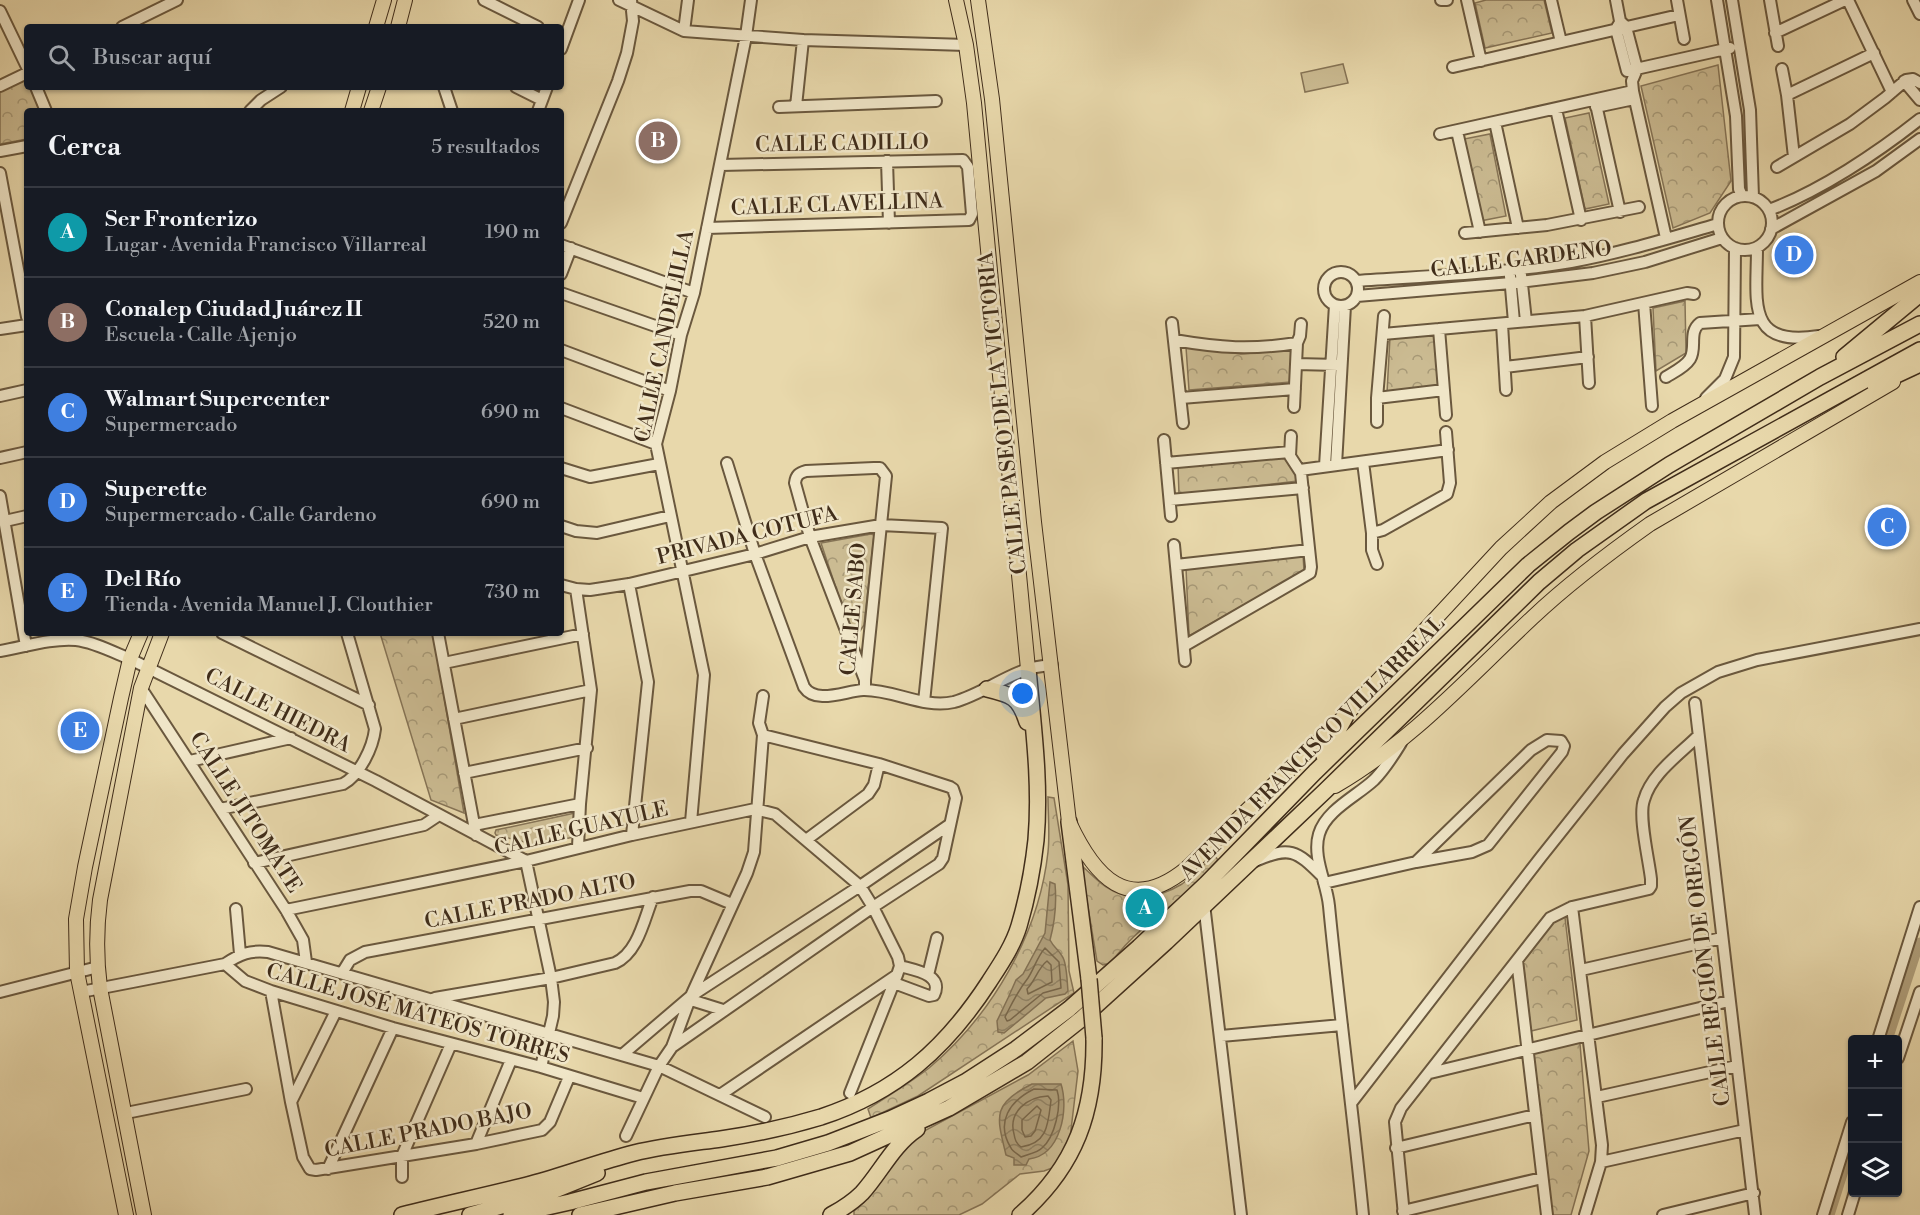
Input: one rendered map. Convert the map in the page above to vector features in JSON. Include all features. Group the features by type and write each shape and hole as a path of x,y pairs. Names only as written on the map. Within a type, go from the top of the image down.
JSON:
{"highway":[{"path":"1820,377 1920,294"},
{"name":"AVENIDA FRANCISCO VILLARREAL","path":"512,1215 646,1182 777,1158 828,1143 890,1119 965,1082 1016,1049 1069,1009 1139,947 1206,884 1315,772 1528,565 1569,532 1670,465 1820,377 1920,324"},
{"name":"AVENIDA FRANCISCO VILLARREAL","path":"580,1215 675,1193 767,1177 850,1153 949,1108 1027,1062 1057,1039 1158,950 1539,582 1577,550 1646,501 1920,350"},
{"path":"1793,421 1811,416 1920,366"},
{"path":"403,1215 533,1184 634,1153 758,1133 824,1116 854,1104 917,1067 942,1044 978,999 1002,962 1018,927 1029,885 1036,841 1035,744 1028,669"},
{"path":"987,689 1006,693 1019,702 1035,744"},
{"path":"1315,772 1347,714"},
{"path":"1020,1215 1038,1200 1058,1175 1073,1149 1082,1127 1093,1079 1094,1038 1089,978 1069,822"},
{"path":"831,1215 843,1209 861,1194 909,1134 949,1108"},
{"path":"470,1215 550,1192 664,1147"}],"main road":[{"path":"377,24 384,0"},
{"path":"399,24 405,0"},
{"name":"CALLE PASEO DE LA VICTORIA","path":"956,0 966,45 975,114 1028,669"},
{"name":"CALLE PASEO DE LA VICTORIA","path":"978,0 990,88 1034,522 1069,822"},
{"path":"353,108 358,90"},
{"path":"372,108 378,90"},
{"path":"1069,822 1089,859 1105,877 1119,886 1132,889 1160,886 1172,880 1222,836 1347,714 1501,548 1551,502 1605,462 1699,405 1920,282"},
{"path":"1325,791 1364,769 1405,738 1533,617 1587,570 1618,547 1660,518 1920,366"},
{"path":"126,1215 81,992 76,919 104,774 130,659 140,636"},
{"path":"144,1215 100,988 97,921 141,688 161,636"},
{"path":"110,1135 122,1161 132,1194 142,1201"}],"street":[{"path":"128,24 177,0"},
{"path":"484,0 532,24"},
{"path":"564,37 579,0"},
{"path":"619,0 631,3 684,31 803,40 966,45"},
{"path":"684,31 688,0"},
{"name":"CALLE CANDELILLA","path":"691,822 704,675 656,444 681,335 694,293 747,36 752,0"},
{"path":"1441,0 1447,0"},
{"path":"1467,0 1481,61"},
{"path":"1551,0 1561,42"},
{"path":"1616,0 1633,72 1634,95 1666,238"},
{"path":"1677,0 1684,39"},
{"path":"1717,0 1736,116 1739,189 1742,196"},
{"path":"1732,0 1752,128 1754,197"},
{"path":"1770,0 1778,46"},
{"path":"1775,33 1846,0 1892,92"},
{"path":"1913,0 1920,14"},
{"path":"564,215 624,63 633,21 631,3"},
{"path":"0,11 24,60"},
{"path":"1453,67 1621,26 1679,15"},
{"path":"796,106 803,40"},
{"path":"1633,72 1740,46"},
{"path":"1787,95 1874,53"},
{"path":"1782,69 1794,157"},
{"path":"0,86 24,74"},
{"path":"1777,167 1850,124 1904,81 1911,78 1920,83"},
{"path":"1904,81 1920,100"},
{"path":"37,90 45,108"},
{"path":"253,108 276,90"},
{"path":"445,90 451,108"},
{"path":"522,90 542,100"},
{"path":"539,108 546,90"},
{"path":"1440,134 1634,95"},
{"path":"779,107 936,101"},
{"path":"1596,104 1620,212"},
{"path":"1556,109 1581,220"},
{"path":"1769,210 1851,168 1920,119"},
{"path":"1495,122 1518,228"},
{"path":"1457,131 1480,232"},
{"path":"1772,229 1876,171 1920,139"},
{"path":"0,151 24,147"},
{"name":"CALLE CADILLO","path":"721,165 963,160 968,167 972,214 969,220"},
{"path":"887,161 889,223"},
{"path":"0,173 24,301"},
{"path":"1742,196 1754,197 1769,210 1772,229 1765,242 1757,248 1735,249 1722,238 1718,224 1719,214 1724,205 1732,199 1742,196"},
{"path":"1465,232 1581,220 1639,207"},
{"name":"CALLE CLAVELLINA","path":"707,228 969,220"},
{"name":"CALLE GARDENO","path":"1356,281 1515,269 1604,255 1718,224"},
{"name":"CALLE GARDENO","path":"1357,296 1569,277 1619,268 1722,238"},
{"path":"566,246 694,293"},
{"path":"1757,248 1757,307 1760,319 1775,334 1785,338 1799,339 1825,335"},
{"path":"1699,405 1725,379 1734,357 1735,249"},
{"path":"1515,269 1520,322"},
{"path":"1337,272 1346,273 1356,281 1357,296 1353,302 1340,306 1328,300 1324,292 1329,276 1337,272"},
{"path":"1383,334 1585,315 1687,293 1694,294"},
{"path":"564,294 681,335"},
{"path":"1644,303 1652,406"},
{"path":"1330,466 1340,306"},
{"path":"1585,315 1589,382"},
{"path":"1377,422 1384,316"},
{"path":"1666,377 1690,359 1696,326 1704,321 1760,319"},
{"path":"1172,323 1183,423"},
{"path":"1293,407 1297,343 1301,324"},
{"path":"1502,324 1506,390"},
{"path":"0,329 24,325"},
{"path":"1439,329 1446,415"},
{"path":"1174,340 1230,348 1269,347 1297,343"},
{"path":"564,351 670,391"},
{"path":"1505,368 1588,357"},
{"path":"1296,364 1337,365"},
{"path":"1181,398 1294,388"},
{"path":"1377,398 1444,390"},
{"path":"0,396 24,391"},
{"path":"564,409 656,444"},
{"path":"1372,533 1383,531 1447,494 1450,483 1446,432"},
{"path":"1184,646 1306,576 1311,567 1303,488 1300,470 1291,460 1291,436"},
{"path":"1164,440 1171,516"},
{"path":"1300,470 1448,450"},
{"path":"1166,463 1290,452"},
{"path":"0,458 24,453"},
{"path":"1363,462 1372,550 1377,564"},
{"path":"727,463 755,554 808,693 819,696 865,685 924,702 951,703 1028,669 1052,665"},
{"path":"564,469 590,477 659,464"},
{"name":"CALLE SABO","path":"810,537 795,477 806,471 880,468 886,476 865,685"},
{"path":"1170,500 1303,488"},
{"path":"0,496 24,634"},
{"path":"564,527 597,533 670,516"},
{"path":"5,521 24,517"},
{"name":"PRIVADA COTUFA","path":"564,586 590,590 629,584 755,554 810,537 881,525 942,528 924,702"},
{"path":"810,537 865,685"},
{"path":"1174,545 1185,661"},
{"path":"1176,565 1309,550"},
{"path":"15,580 24,578"},
{"path":"629,584 648,682 632,834"},
{"path":"576,589 591,690 578,847"},
{"path":"1352,1102 1593,791 1648,724 1681,693 1718,672 1757,660 1920,629"},
{"path":"848,636 863,637 870,632"},
{"path":"444,663 583,634"},
{"path":"24,636 26,646"},
{"path":"228,636 369,705"},
{"path":"220,809 344,784 357,772 374,738 375,729 348,636"},
{"path":"439,636 475,830 580,804"},
{"name":"CALLE HIEDRA","path":"0,651 55,641 75,640 130,659 291,738 439,815 475,830 526,861"},
{"name":"CALLE JITOMATE","path":"141,688 286,910 303,940 306,962"},
{"path":"454,718 591,690"},
{"path":"626,1136 659,1066 672,1047 750,864 763,735 759,723 763,696"},
{"name":"CALLE REGIÓN DE OREGÓN","path":"1695,703 1755,1215"},
{"path":"672,1047 873,907 939,864 943,858 956,798 953,789 879,764 763,735"},
{"path":"1542,1178 1403,1213 1396,1148 1397,1116 1405,1101 1430,1073 1550,918 1572,907 1645,890 1651,886 1642,813 1644,798 1658,776 1698,735"},
{"path":"190,761 291,738"},
{"path":"1363,1215 1329,902 1323,880 1318,835 1331,816 1375,779 1405,738"},
{"path":"1323,880 1472,852 1488,845 1562,752 1564,746 1561,741 1547,740 1531,750 1416,862"},
{"path":"464,773 587,748"},
{"path":"806,840 868,794 874,785 879,764"},
{"path":"755,810 775,814 860,886 898,957 897,975 850,1093"},
{"name":"CALLE GUAYULE","path":"286,910 526,861 632,834 755,810"},
{"path":"254,863 424,825 439,815"},
{"path":"622,1055 691,998 949,825"},
{"path":"1248,864 1271,854 1289,852 1304,860 1323,880"},
{"path":"526,861 554,1002 541,1067"},
{"name":"CALLE PRADO ALTO","path":"342,973 350,960 364,952 653,897 702,891 732,904"},
{"path":"431,999 551,978 623,960 633,946 653,897"},
{"path":"1204,904 1241,1215"},
{"path":"1572,907 1602,1145 1601,1162 1585,1215"},
{"path":"1880,1035 1920,907"},
{"path":"236,909 240,954"},
{"path":"928,975 937,938"},
{"path":"1581,970 1722,938"},
{"path":"81,992 225,964 240,954 257,951 306,962 659,1066 765,1117"},
{"path":"1517,960 1547,1215"},
{"name":"CALLE JOSÉ MATEOS TORRES","path":"225,964 245,981 270,991 643,1098"},
{"path":"0,992 98,967"},
{"path":"720,1095 897,975 928,975 937,987 932,996 897,975"},
{"path":"270,991 291,1102"},
{"path":"1902,1046 1920,992"},
{"path":"691,998 723,1011"},
{"path":"1430,1073 1729,1001"},
{"path":"291,1102 336,1011"},
{"path":"1221,1036 1342,1025"},
{"path":"328,1169 393,1028"},
{"path":"402,1177 402,1156 451,1044"},
{"path":"476,1144 512,1060"},
{"path":"1597,1097 1737,1066"},
{"name":"CALLE PRADO BAJO","path":"291,1102 303,1157 310,1169 328,1169 476,1144 542,1130 550,1122 569,1077"},
{"path":"126,1113 246,1089"},
{"path":"1396,1148 1535,1115"},
{"path":"1601,1162 1745,1130"},
{"path":"1823,1215 1848,1135"},
{"path":"1663,1215 1754,1193"},
{"path":"1848,1215 1853,1197"}],"green space":[{"path":"1486,0 1544,0 1552,33 1485,48 1475,3"},
{"path":"1343,64 1348,83 1305,92 1301,73"},
{"path":"1718,65 1731,181 1710,213 1673,228 1641,86"},
{"path":"24,80 24,90 32,90 40,108 24,108 24,140 0,144 0,92"},
{"path":"1589,113 1609,204 1585,209 1565,118"},
{"path":"1490,134 1506,216 1480,221 1464,139"},
{"path":"1685,301 1686,353 1656,371 1653,308"},
{"path":"1435,335 1438,386 1387,393 1390,337"},
{"path":"1186,347 1241,354 1291,350 1291,382 1189,390"},
{"path":"1287,456 1298,481 1179,495 1178,465"},
{"path":"874,535 864,625 860,631 855,632 850,630 821,543"},
{"path":"1303,554 1304,571 1189,636 1186,568"},
{"path":"381,636 434,636 464,813 431,800"},
{"path":"1048,797 1054,798 1068,885 1069,971 1074,993 918,1096 871,1118 868,1109 922,1074 952,1047 992,998 1009,971 1023,942 1043,883 1049,845"},
{"path":"575,813 574,837 537,845 495,833 496,830"},
{"path":"1214,855 1218,860 1196,884 1153,919 1118,953 1111,963 1103,965 1097,961 1081,865 1103,885 1115,892 1144,897 1164,893 1182,884"},
{"path":"1564,909 1577,1020 1531,1031 1522,952"},
{"path":"1579,1032 1589,1151 1571,1215 1551,1215 1532,1044"},
{"path":"1073,1041 1078,1071 1070,1138 1055,1167 1020,1174 982,1204 959,1215 854,1215 854,1211 864,1202 913,1137 1028,1075"}],"water":[{"path":"1050,882 1055,884 1056,899 1050,940 1064,959 1068,991 1065,994 1046,998 1004,1033 998,1032 997,1021 1016,980 1023,974 1045,933"},
{"path":"1032,1084 1061,1084 1063,1118 1049,1149 1040,1156 1029,1159 1026,1165 1014,1165 1014,1158 1006,1155 1000,1131 1000,1113 1009,1098"}],"waterway":[{"path":"1890,1035 1920,942"},
{"path":"1830,1215 1848,1159"}],"place":[{"name":"Conalep Ciudad Juárez II","path":"658,141"},
{"name":"Superette","path":"1794,255"},
{"name":"Walmart Supercenter","path":"1887,527"},
{"name":"Del Río","path":"80,731"},
{"name":"Ser Fronterizo","path":"1145,908"}]}
